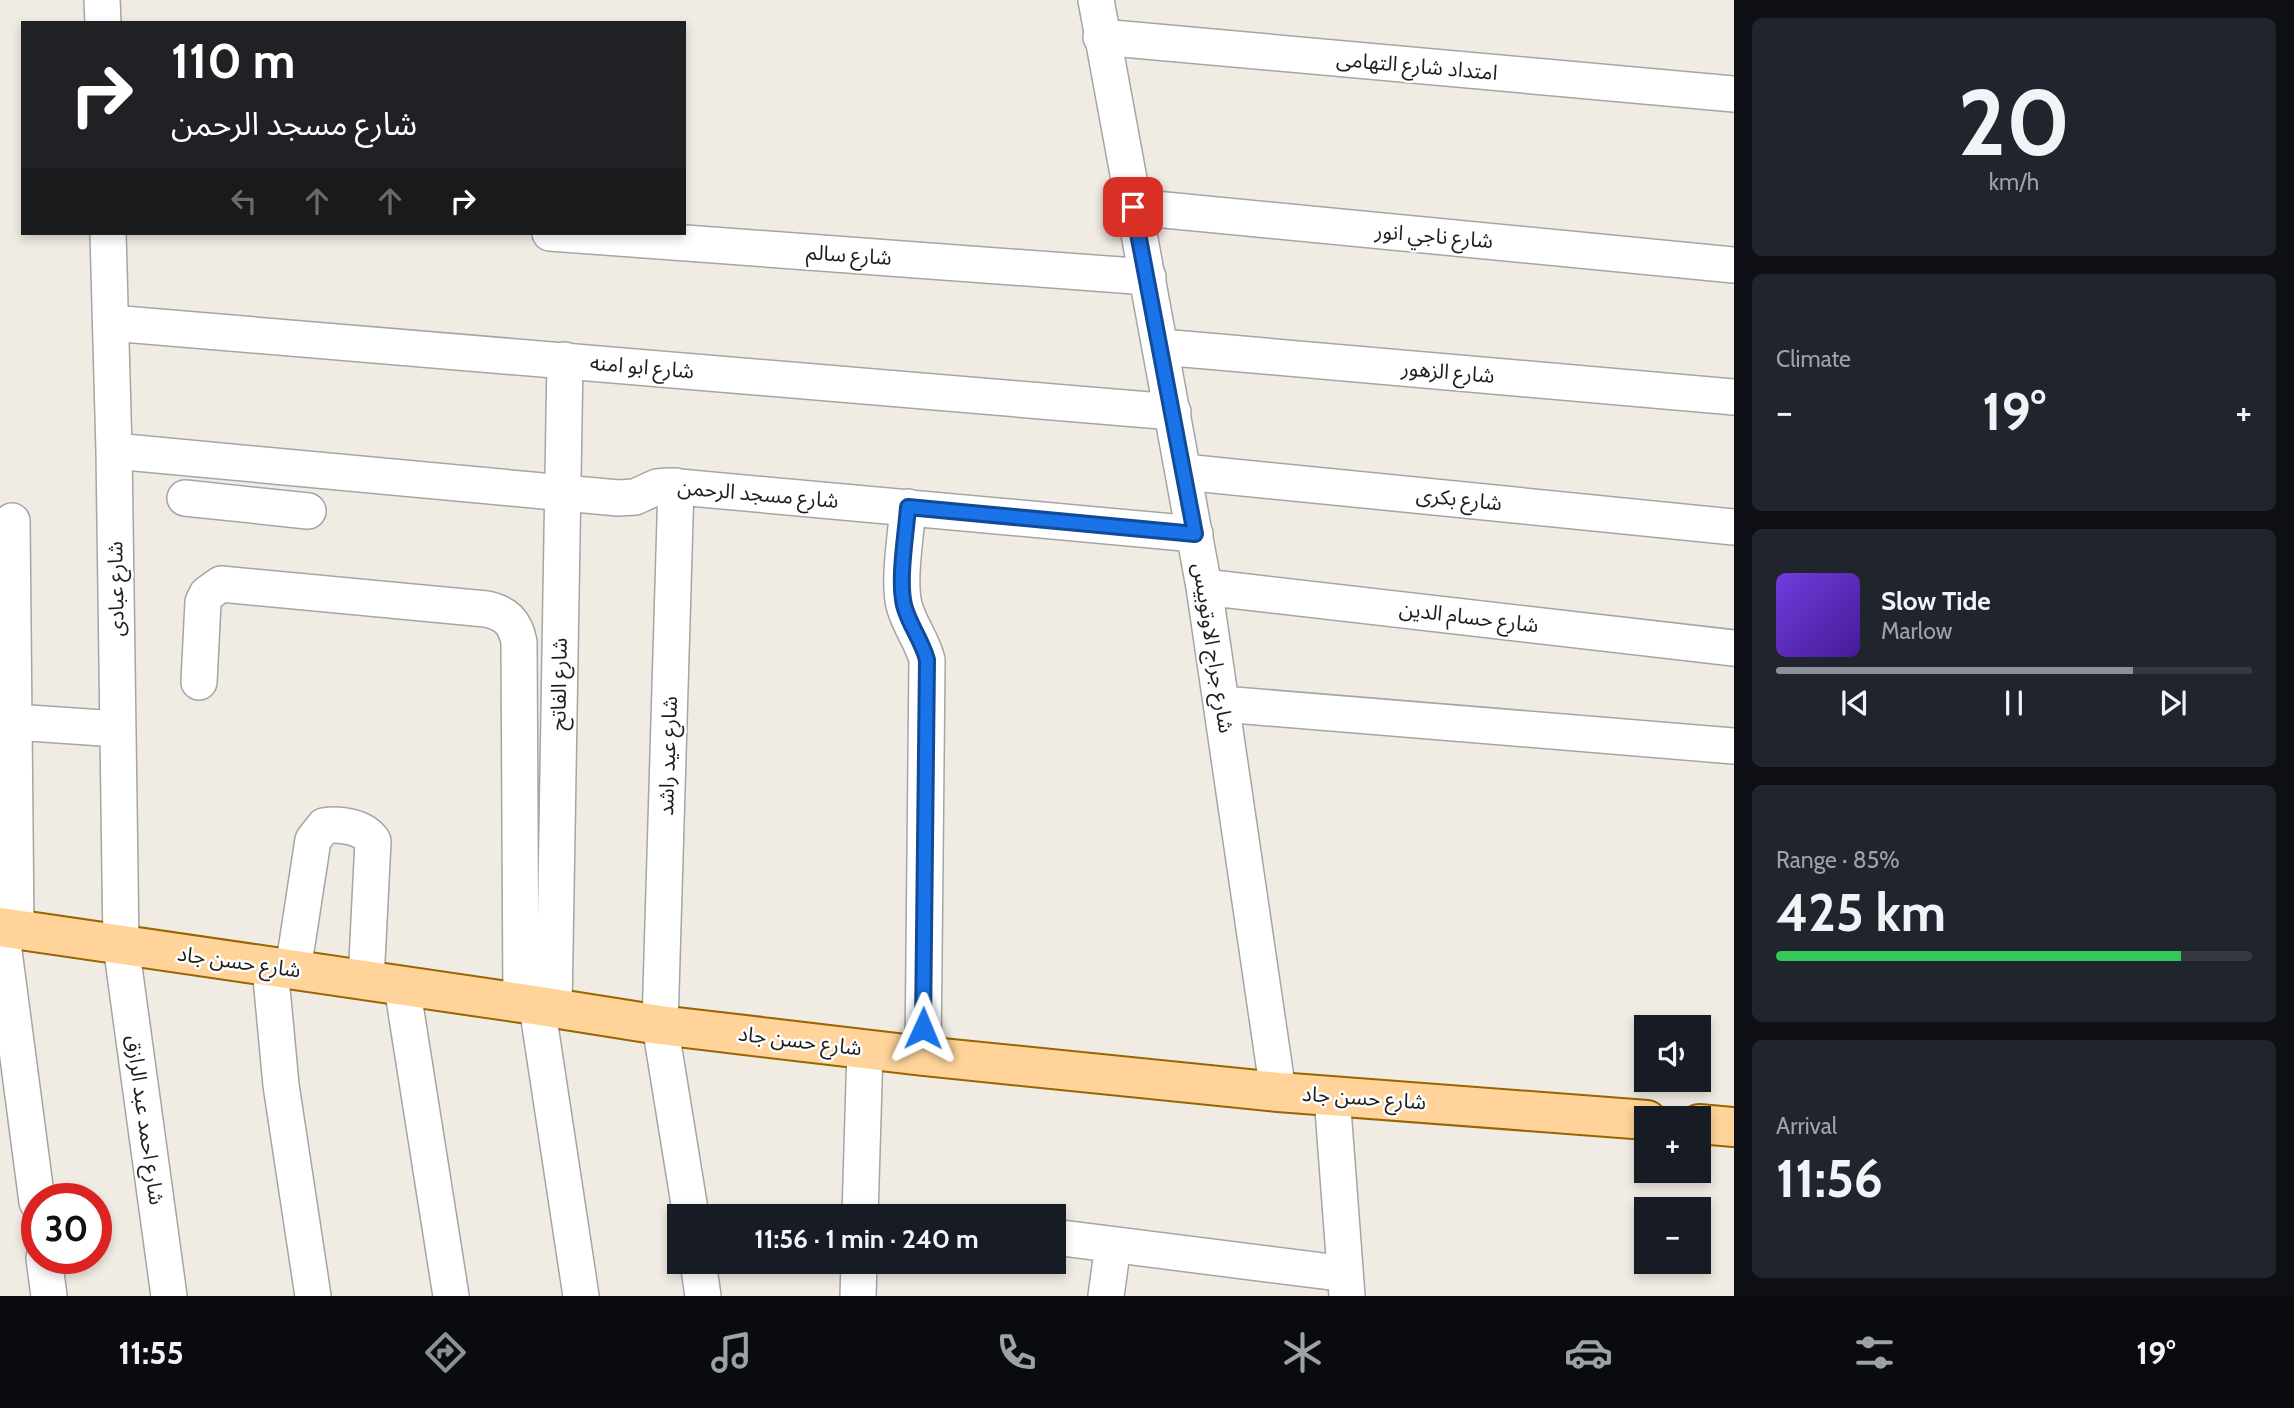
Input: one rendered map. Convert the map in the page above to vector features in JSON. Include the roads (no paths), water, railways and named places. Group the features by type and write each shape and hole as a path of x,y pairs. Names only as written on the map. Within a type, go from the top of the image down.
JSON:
{"main road":[{"name":"شارع حسن جاد","path":"6,928 660,1025 923,1056 1332,1096 1634,1119"},
{"path":"1711,1125 1734,1127"}],"street":[{"path":"102,0 103,21"},
{"name":"شارع جراج الاوتوبيس","path":"1096,0 1133,207 1174,412 1204,587 1278,1091"},
{"name":"امتداد شارع التهامى","path":"1101,37 1734,94"},
{"name":"شارع ناجي انور","path":"1133,207 1734,265"},
{"name":"شارع عبادى","path":"108,235 121,945"},
{"name":"شارع سالم","path":"578,235 1148,277"},
{"name":"شارع ابو امنه","path":"111,323 1174,412"},
{"name":"شارع الزهور","path":"1161,347 1734,397"},
{"name":"شارع الفاتح","path":"537,1006 562,494 565,360"},
{"name":"شارع مسجد الرحمن","path":"114,451 562,494 635,497 657,487 676,486 1195,534"},
{"path":"222,461 202,500 308,510"},
{"name":"شارع بكرى","path":"1184,472 1734,527"},
{"name":"شارع عيد راشد","path":"676,486 660,1025 689,1204"},
{"path":"908,507 902,589 909,619 923,645 927,660 923,1056"},
{"path":"12,521 14,722 6,928 35,1183"},
{"path":"199,682 203,602 213,587 221,584 486,609 499,611 517,629 537,1006 580,1296"},
{"name":"شارع حسام الدين","path":"1204,587 1734,648"},
{"path":"1222,704 1734,746"},
{"path":"14,722 118,729"},
{"path":"313,1296 281,1085 281,968 313,840 324,826 333,824 369,833 373,841 384,983 451,1296"},
{"name":"شارع احمد عبد الرازق","path":"121,945 169,1296"},
{"path":"860,1204 865,1049"},
{"path":"1066,1239 1335,1277 1332,1096"},
{"path":"1106,1296 1113,1245"},
{"path":"46,1274 49,1296"},
{"path":"700,1274 703,1296"},
{"path":"858,1296 859,1274"}]}
